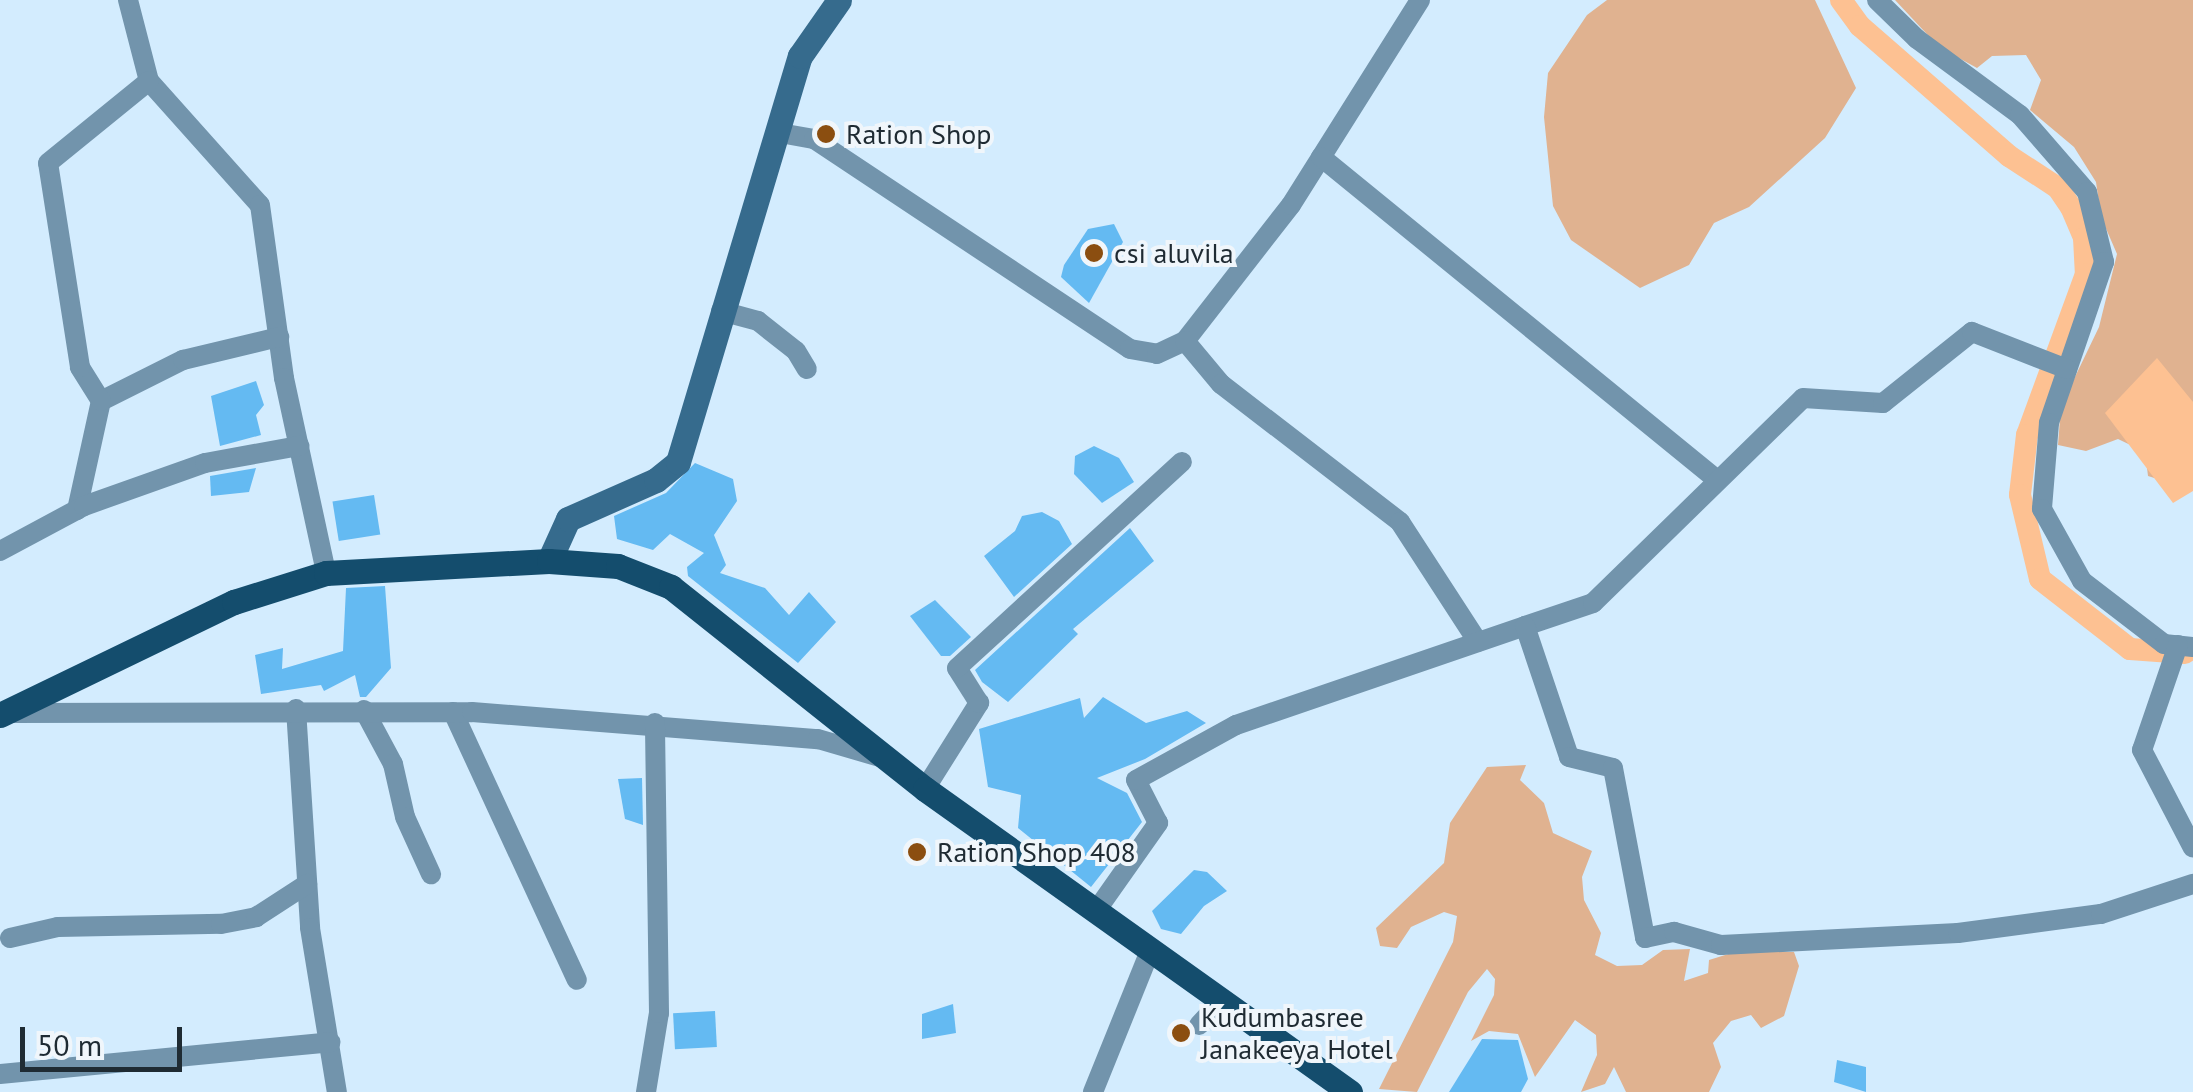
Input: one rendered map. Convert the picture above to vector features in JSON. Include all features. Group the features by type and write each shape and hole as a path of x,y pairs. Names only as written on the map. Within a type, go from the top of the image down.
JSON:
{"main road":[{"path":"5,714 234,602 326,573 549,562 618,566 672,587 924,788 1350,1092"}],"street":[{"path":"128,0 149,81 260,206 279,337 326,573"},
{"path":"549,562 568,519 656,480 678,462 720,311 780,133 800,56 838,0"},
{"path":"780,133 814,139 1130,349 1157,354 1184,341 1321,157 1420,0"},
{"path":"1877,0 1916,39 2020,114 2086,192 2106,249 2041,466 2042,509 2082,580 2164,644 2185,646 2142,750 2193,848"},
{"path":"77,510 101,401 80,367 48,163 149,81"},
{"path":"1321,157 1716,479"},
{"path":"720,311 758,321 796,350 807,369"},
{"path":"1096,912 1158,822 1136,780 1236,724 1593,602 1803,398 1882,402 1972,332 2067,369"},
{"path":"101,401 182,360 279,337"},
{"path":"1184,341 1221,384 1400,522 1478,642"},
{"path":"0,551 77,510 205,463 299,446"},
{"path":"924,788 980,703 957,668 1182,462"},
{"path":"1525,626 1569,757 1614,768 1644,938 1674,932 1721,945 1958,934 2100,914 2193,884"},
{"path":"296,710 308,884 337,1092"},
{"path":"364,710 393,764 405,816 431,874"},
{"path":"5,714 453,712 655,723 818,739 885,758"},
{"path":"453,712 577,980"},
{"path":"646,1092 659,1013 655,723"},
{"path":"10,938 58,926 221,924 256,917 308,884"},
{"path":"1093,1092 1150,950"},
{"path":"1199,1025 1221,1001"},
{"path":"0,1074 330,1042"}],"shaded area":[{"path":"1607,0 1815,0 1856,88 1825,138 1749,207 1714,223 1689,265 1640,288 1571,240 1553,206 1544,117 1548,73 1587,15"},
{"path":"1895,0 2193,0 2193,474 2167,482 2148,476 2145,452 2118,439 2086,451 2058,445 2061,406 2099,327 2117,254 2101,217 2096,182 2074,147 2030,110 2041,80 2026,55 1992,56 1977,68 1939,47"},
{"path":"2157,358 2193,402 2193,491 2173,503 2105,413"},
{"path":"1526,765 1520,780 1544,803 1553,833 1592,851 1582,877 1584,900 1601,933 1595,955 1617,966 1642,965 1663,950 1690,949 1684,981 1708,973 1709,960 1735,952 1794,952 1799,966 1784,1016 1761,1028 1751,1015 1731,1021 1713,1043 1721,1067 1709,1092 1626,1092 1614,1067 1605,1084 1581,1092 1597,1055 1596,1035 1575,1020 1535,1077 1518,1034 1489,1031 1471,1041 1494,995 1495,979 1487,969 1468,992 1417,1092 1379,1089 1453,942 1457,916 1444,912 1411,927 1397,948 1380,946 1376,928 1444,863 1450,823 1487,767"}],"building":[{"name":"csi aluvila","path":"1114,224 1123,242 1089,303 1061,277 1064,265 1088,229"},
{"path":"256,381 264,405 256,415 261,435 220,446 211,396"},
{"path":"1094,446 1119,458 1134,482 1102,503 1074,474 1075,456"},
{"path":"695,463 733,479 737,501 714,535 726,565 720,573 765,588 789,615 809,592 836,622 798,663 688,576 687,567 704,553 670,534 653,550 617,539 614,516 666,493"},
{"path":"256,468 249,492 211,496 210,476"},
{"path":"374,495 380,535 339,541 333,502"},
{"path":"1042,512 1059,521 1072,544 1014,597 984,556 1015,531 1022,516"},
{"path":"1130,528 1154,561 1073,629 1078,634 1008,702 982,682 975,670"},
{"path":"385,586 391,668 366,697 360,697 355,675 324,691 321,685 261,694 255,655 283,648 282,669 343,651 346,588"},
{"path":"935,600 971,637 950,656 941,656 910,616"},
{"path":"1103,697 1146,723 1187,711 1206,723 1145,759 1097,778 1127,793 1142,822 1091,887 1018,828 1021,795 988,787 979,729 1080,698 1084,718"},
{"path":"642,778 643,825 625,819 618,779"},
{"path":"1194,870 1207,872 1227,891 1204,906 1181,934 1161,929 1152,911"},
{"path":"953,1004 956,1033 922,1039 922,1014"},
{"path":"715,1011 717,1047 675,1049 673,1013"},
{"path":"1482,1039 1518,1040 1528,1079 1521,1092 1449,1092"},
{"path":"1837,1060 1866,1067 1866,1092 1834,1082"}],"waterway":[{"path":"1841,0 1860,26 2009,156 2058,188 2071,207 2084,238 2086,274 2027,435 2020,495 2040,579 2130,649 2185,653"}],"place":[{"name":"Ration Shop","path":"826,134"},
{"name":"csi aluvila","path":"1094,253"},
{"name":"Ration Shop 408","path":"917,852"},
{"name":"Kudumbasree Janakeeya Hotel","path":"1181,1033"}]}
